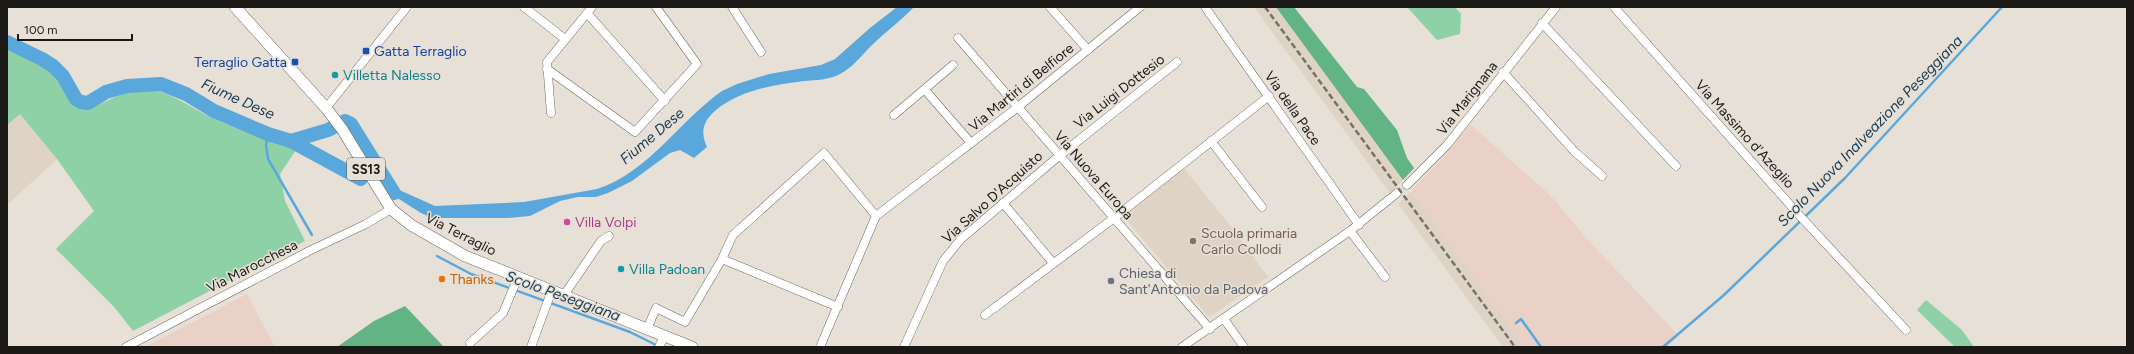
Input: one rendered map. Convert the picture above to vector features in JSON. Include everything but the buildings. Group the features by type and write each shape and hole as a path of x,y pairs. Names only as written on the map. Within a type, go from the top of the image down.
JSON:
{"main road":[{"name":"Via Terraglio","path":"235,7 326,108 339,125 391,209 411,225 437,242 465,256 514,285 549,298 564,295 648,325 661,342 692,347"}],"street":[{"path":"326,108 408,7"},
{"path":"524,7 565,39"},
{"path":"547,69 635,132 697,64 656,7"},
{"path":"732,7 761,52"},
{"name":"Via Martiri di Belfiore","path":"1050,7 1088,50"},
{"name":"Via Martiri di Belfiore","path":"876,216 1018,107 1140,7"},
{"name":"Via della Pace","path":"1205,7 1356,221"},
{"name":"Via Marignana","path":"1407,185 1447,145 1503,72 1556,7"},
{"name":"Via Massimo d'Azeglio","path":"1614,7 1803,218 1906,330"},
{"path":"551,113 547,62 590,10 664,101"},
{"path":"1542,23 1676,166"},
{"name":"Via Nuova Europa","path":"958,38 1210,329"},
{"name":"Via Luigi Dottesio","path":"1059,156 1177,62"},
{"path":"894,115 953,65"},
{"path":"1503,72 1574,151 1602,176"},
{"name":"Via Martiri di Belfiore","path":"925,90 971,144"},
{"path":"985,316 1114,218 1268,96"},
{"path":"1211,141 1262,207"},
{"path":"648,325 656,308 685,322 722,259 733,235 824,153 876,216 820,347"},
{"name":"Via Salvo D'Acquisto","path":"904,347 943,261 951,250 1003,203 1059,156"},
{"path":"1182,347 1350,232 1356,221 1397,193"},
{"path":"1003,203 1053,263"},
{"name":"Via Marocchesa","path":"126,347 311,250 366,224 391,209"},
{"path":"1350,232 1385,277"},
{"path":"564,295 601,241 609,236"},
{"path":"722,259 838,307"},
{"path":"470,343 503,313 514,285"},
{"path":"531,347 549,298"},
{"path":"1224,319 1244,347"}],"shaded area":[{"path":"1254,7 1276,7 1403,180 1390,193"},
{"path":"20,113 57,159 7,205 7,125"},
{"path":"1470,124 1550,195 1587,239 1679,336 1667,347 1525,347 1411,191 1448,152"},
{"name":"Scuola primaria Carlo Collodi","path":"1183,167 1232,228 1268,277 1211,316 1208,316 1125,218 1125,213"},
{"path":"1411,191 1525,347 1503,347 1398,204"},
{"path":"247,294 275,347 145,347"}],"green space":[{"path":"1276,7 1294,7 1357,87 1364,89 1397,130 1407,158 1414,168 1403,180"},
{"path":"1407,7 1455,7 1461,14 1460,34 1437,40"},
{"path":"7,47 42,63 53,72 71,100 78,107 88,108 95,106 135,90 143,89 162,92 228,125 255,135 287,143 301,149 343,172 358,183 351,181 296,150 280,174 285,201 305,241 133,331 115,308 56,249 94,211 57,159 20,114 7,125"},
{"path":"1926,300 1962,330 1974,347 1955,347 1917,310"},
{"path":"405,306 444,347 337,347 374,321"}],"water":[{"path":"897,7 914,7 844,71 827,79 769,87 747,93 726,103 708,118 703,132 707,147 694,158 680,150 670,153 632,181 608,193 596,197 578,197 560,201 530,216 508,218 432,218 421,213 391,194 380,178 395,188 435,206 524,202 597,189 616,181 632,171 663,145 706,103 722,91 737,84 769,74 821,65 835,59 870,28"}],"waterway":[{"name":"Scolo Nuova Inalveazione Peseggiana","path":"1663,347 1724,295 1845,178 2002,7"},
{"name":"Fiume Dese","path":"7,42 53,66 63,76 76,99 81,102 88,103 106,92 127,86 161,84 186,94 214,111 268,134 291,141 361,179"},
{"name":"Fiume Dese","path":"291,141 328,130 345,121 351,124 394,193"},
{"name":"Scolo Peseggiana","path":"268,134 266,145 268,159 312,235"},
{"name":"Scolo Peseggiana","path":"437,256 471,274 630,332 658,346"},
{"name":"Scolo Nuova Inalveazione Peseggiana","path":"1516,323 1521,319 1541,347"}],"railway":[{"path":"1265,7 1515,347"}],"place":[{"name":"Gatta Terraglio","path":"366,51"},
{"name":"Terraglio Gatta","path":"295,62"},
{"name":"Villetta Nalesso","path":"335,75"},
{"name":"Villa Volpi","path":"567,222"},
{"name":"Scuola primaria Carlo Collodi","path":"1193,241"},
{"name":"Villa Padoan","path":"621,269"},
{"name":"Thanks","path":"442,279"},
{"name":"Chiesa di Sant'Antonio da Padova","path":"1111,281"}]}
